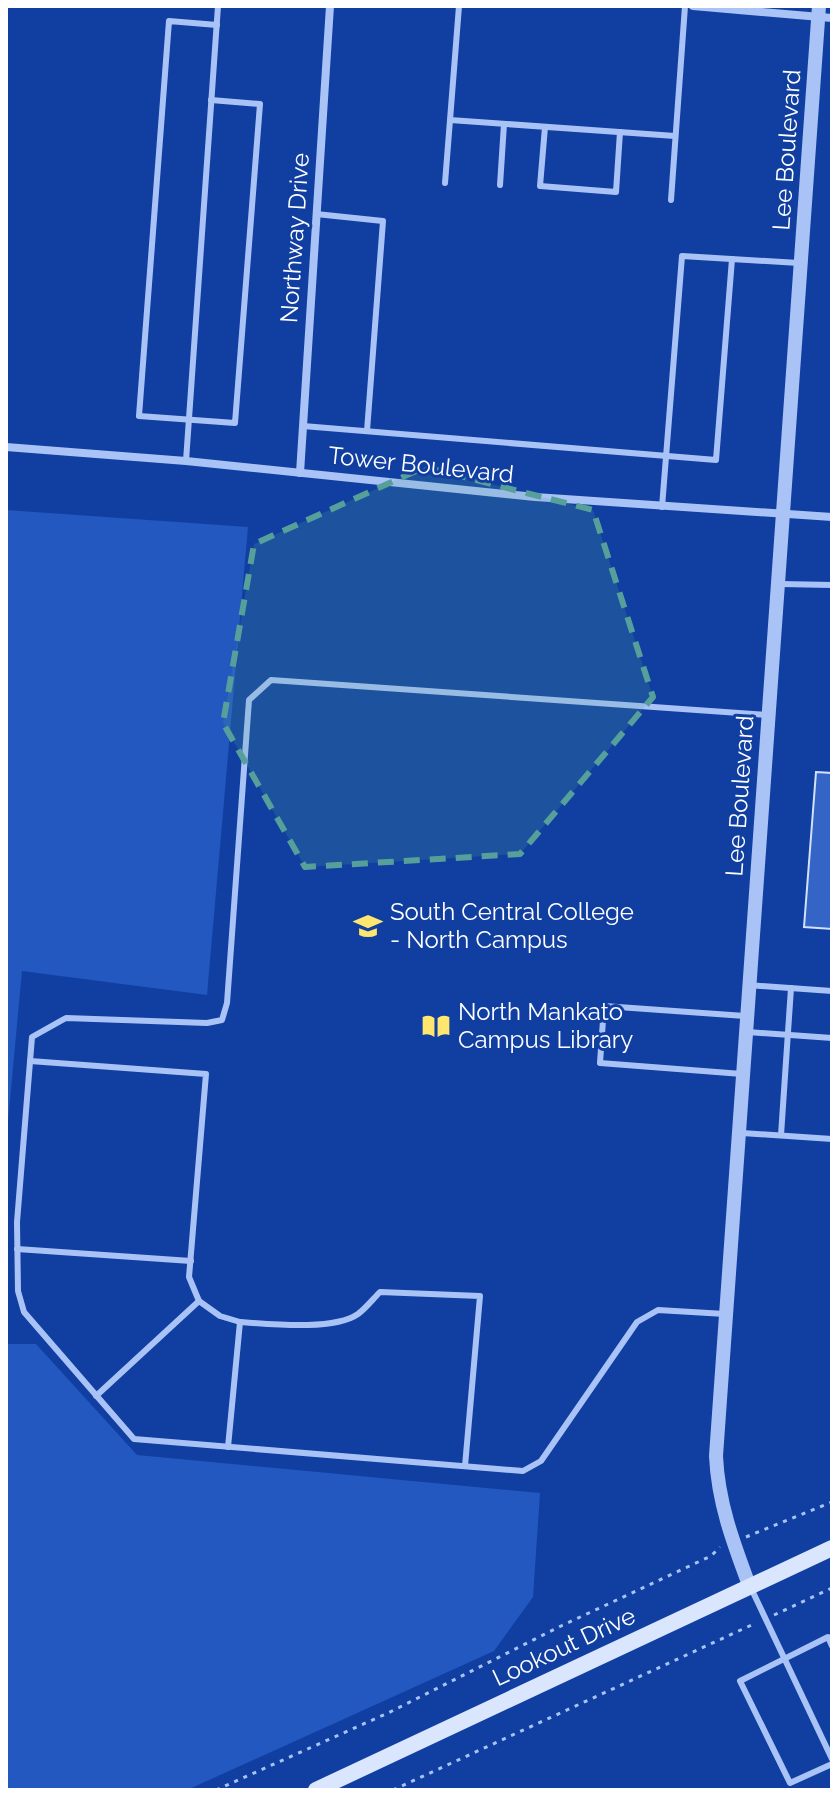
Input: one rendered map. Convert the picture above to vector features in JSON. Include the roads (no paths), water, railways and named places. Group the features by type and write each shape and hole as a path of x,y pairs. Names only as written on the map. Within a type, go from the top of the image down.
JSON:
{"main road":[{"name":"Lookout Drive","path":"316,1790 832,1548"}],"street":[{"name":"Northway Drive","path":"300,473 330,6"},
{"path":"693,6 823,14"},
{"name":"Lee Boulevard","path":"749,1585 732,1541 717,1487 716,1456 781,516 823,14"},
{"name":"Tower Boulevard","path":"6,447 186,461 535,497 781,516 832,517"}],"lane":[{"path":"186,461 218,6"},
{"path":"445,183 459,6"},
{"path":"671,200 685,6"},
{"path":"211,100 260,104 235,423 139,416 169,21 217,25"},
{"path":"450,120 675,136"},
{"path":"500,185 504,124"},
{"path":"545,127 540,186 616,192 620,132"},
{"path":"316,214 383,221 367,431"},
{"path":"662,507 682,256 800,263"},
{"path":"303,426 716,460 732,259"},
{"path":"777,584 832,585"},
{"path":"725,1314 658,1310 637,1322 541,1461 523,1471 134,1439 24,1312 18,1291 17,1222 32,1037 66,1018 207,1023 222,1020 227,1003 249,700 271,680 767,715"},
{"path":"748,985 832,991"},
{"path":"781,1135 791,988"},
{"path":"742,1074 600,1063 604,1006 746,1016"},
{"path":"745,1032 832,1038"},
{"path":"30,1061 206,1074 189,1277 199,1301 220,1316 240,1322 292,1326 357,1315 380,1292 480,1296 465,1466"},
{"path":"738,1133 832,1139"},
{"path":"6,1221 17,1222"},
{"path":"17,1249 191,1261"},
{"path":"96,1396 199,1301"},
{"path":"228,1447 240,1322"},
{"path":"749,1585 766,1618 784,1660 832,1761 790,1783 740,1681 784,1660 828,1637 832,1646"}],"place":[{"name":"South Central College - North Campus","path":"368,926"},
{"name":"North Mankato Campus Library","path":"436,1026"}]}
